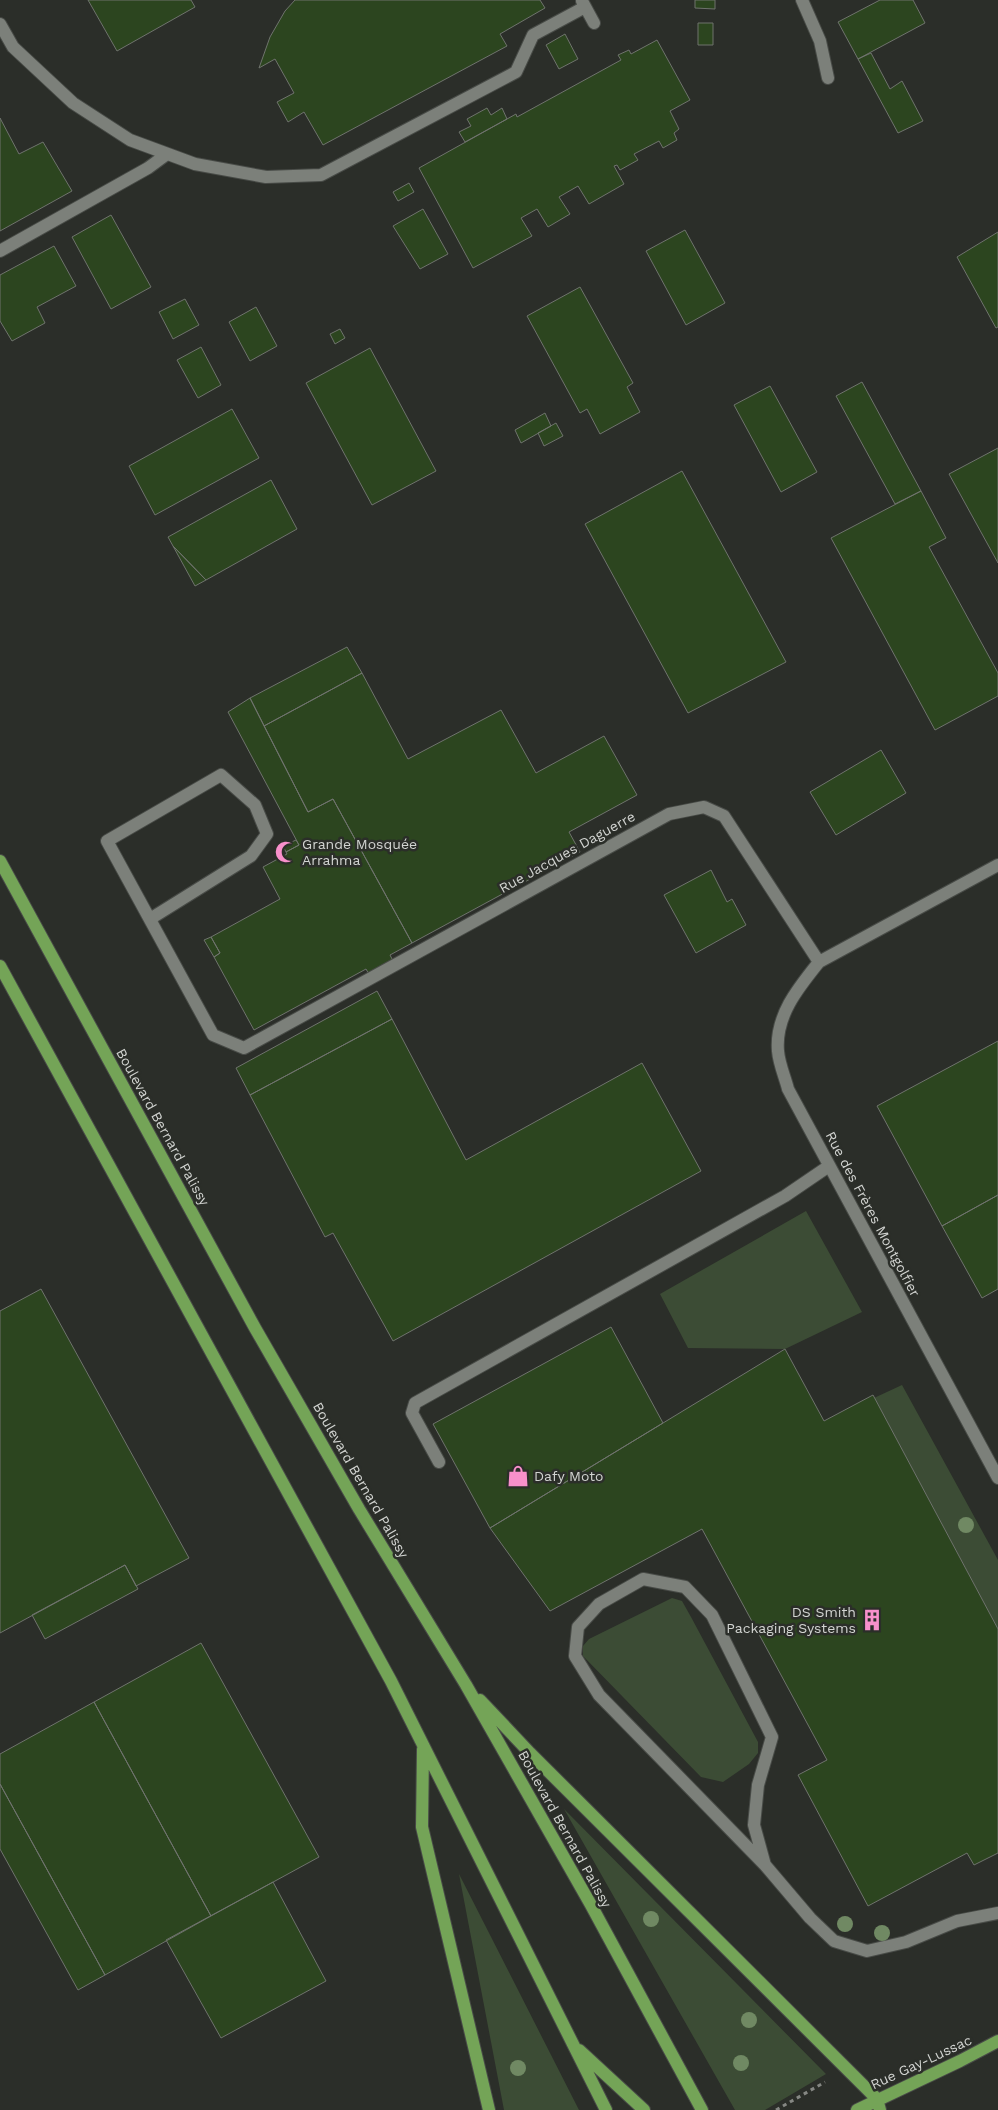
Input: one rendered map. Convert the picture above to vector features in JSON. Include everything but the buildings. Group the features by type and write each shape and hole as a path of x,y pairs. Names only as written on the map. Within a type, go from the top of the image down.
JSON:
{"main road":[{"name":"Boulevard Bernard Palissy","path":"0,861 260,1337 359,1509 466,1685 591,1905 702,2110"},
{"path":"0,966 391,1681 571,2044 606,2110"},
{"path":"466,1685 530,1753 847,2069 878,2104"},
{"path":"423,1746 422,1827 489,2110"},
{"name":"Rue Gay-Lussac","path":"856,2110 878,2104 998,2041"},
{"path":"571,2044 644,2110"}],"street":[{"path":"802,0 820,41 828,78"},
{"path":"0,24 13,46 73,103 130,140 195,164 266,177 321,175 516,72 533,35 584,3 594,23"},
{"path":"0,251 148,168 167,154"},
{"name":"Rue Jacques Daguerre","path":"150,920 251,856 268,834 255,805 221,776 107,841 150,920 213,1035 244,1048 669,814 704,808 724,816 819,962"},
{"path":"819,962 998,865"},
{"name":"Rue des Frères Montgolfier","path":"819,962 800,985 781,1017 778,1051 788,1089 998,1478"},
{"path":"439,1462 412,1413 415,1403 785,1196 829,1166"},
{"path":"766,1865 754,1825 758,1785 772,1737 712,1615 685,1587 643,1579 599,1604 578,1626 575,1656 599,1695 766,1865 810,1918 834,1941 867,1950 906,1942 957,1920 998,1913"}],"path":[{"path":"776,2110 847,2069"}],"green space":[{"path":"806,1211 862,1312 785,1349 688,1348 660,1294"},
{"path":"902,1385 998,1560 998,1629 874,1398"},
{"path":"672,1598 682,1601 758,1742 758,1753 749,1764 723,1782 701,1777 583,1656 583,1646 589,1639"},
{"path":"564,1809 826,2074 765,2110 735,2110"},
{"path":"459,1874 579,2110 504,2110"}],"place":[{"name":"Grande Mosquée Arrahma","path":"286,852"},
{"name":"Dafy Moto","path":"518,1476"},
{"name":"DS Smith Packaging Systems","path":"872,1620"}]}
